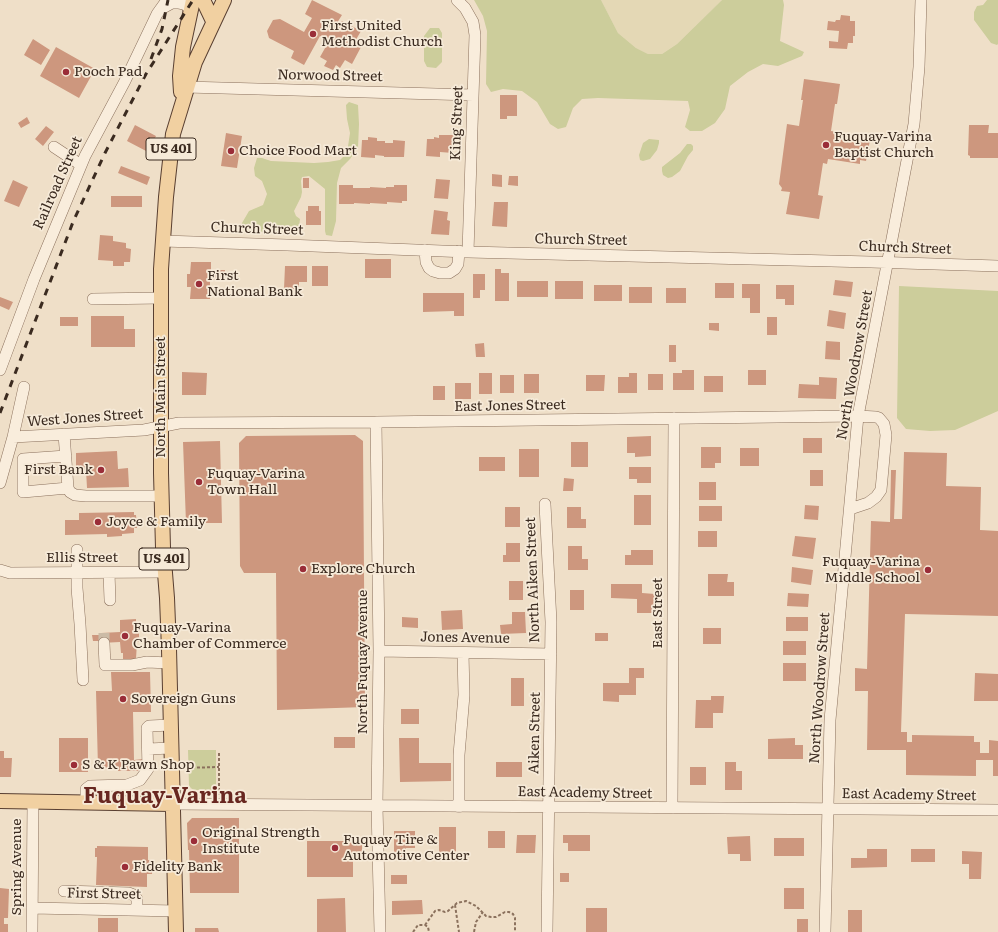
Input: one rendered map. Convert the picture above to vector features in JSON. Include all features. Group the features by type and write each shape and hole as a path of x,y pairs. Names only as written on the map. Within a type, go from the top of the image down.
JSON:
{"main road":[{"path":"191,9 192,24 197,26 213,22 203,0"},
{"name":"North Main Street","path":"172,804 169,663 162,496 162,242 173,134 186,87 195,62 224,0"},
{"path":"182,102 180,76 191,9"},
{"path":"0,801 172,804"},
{"name":"US 401","path":"172,804 176,932"}],"street":[{"name":"Railroad Street","path":"0,370 34,278 81,165 125,81 157,14 167,0"},
{"name":"King Street","path":"425,250 428,268 440,273 449,273 455,269 464,252 469,192 475,36 473,22 465,8 457,0"},
{"name":"North Woodrow Street","path":"825,932 830,720 858,416 914,124 919,67 921,0"},
{"path":"157,14 164,7 172,3 184,4 191,9"},
{"name":"Norwood Street","path":"186,87 473,95"},
{"path":"54,147 81,165"},
{"name":"Church Street","path":"162,242 464,252 998,266"},
{"path":"93,299 161,298"},
{"name":"West Jones Street","path":"24,388 13,437 144,430 162,426"},
{"name":"East Jones Street","path":"162,426 178,423 876,417 879,418 884,424 886,435 881,490 876,497 868,503 850,508"},
{"name":"East Street","path":"672,808 674,418"},
{"name":"North Fuquay Avenue","path":"376,422 379,651 377,806 380,932"},
{"path":"64,434 68,488 70,492 75,495 86,496 162,496"},
{"path":"0,483 13,437"},
{"path":"66,456 23,459 23,492 68,488"},
{"name":"North Aiken Street","path":"545,504 551,622 550,654"},
{"path":"77,550 77,588 83,680"},
{"name":"Ellis Street","path":"0,570 10,573 165,572"},
{"path":"109,573 110,600"},
{"path":"104,643 105,665 132,665 147,662 169,663"},
{"name":"Jones Avenue","path":"379,651 550,654"},
{"path":"459,806 458,755 464,695 463,653"},
{"name":"Aiken Street","path":"547,932 550,654"},
{"path":"86,802 86,789 90,786 127,785 140,780 148,769 147,728 150,726 171,725"},
{"path":"148,749 171,748"},
{"name":"Spring Avenue","path":"32,932 33,802"},
{"name":"East Academy Street","path":"172,804 219,803 377,806 998,810"},
{"path":"64,891 129,893 134,895 137,899 137,910"},
{"name":"First Street","path":"32,908 176,911"}],"path":[{"path":"868,150 874,150"},
{"path":"219,753 219,803"},
{"path":"171,768 219,767"},
{"path":"425,925 435,911 439,910 445,912 455,905 466,901 476,906 486,916 496,917 505,912 510,912 515,918 515,932"},
{"path":"455,905 459,932"},
{"path":"474,932 476,922 483,912"},
{"path":"413,932 418,925 425,925"},
{"path":"425,925 428,927 429,932"}],"shaded area":[{"path":"601,0 722,0 677,44 662,54 648,54 636,48 618,33"}],"green space":[{"path":"474,0 601,0 618,33 636,48 648,54 662,54 677,44 722,0 783,0 784,5 780,41 804,52 802,56 778,66 763,64 748,72 730,86 725,109 715,123 702,131 690,131 685,127 690,110 688,101 598,98 582,99 573,108 566,127 558,129 550,124 537,102 522,91 503,89 491,92 486,84 487,31 483,16"},
{"path":"987,0 998,0 997,45 991,43 974,20 974,12 977,6 983,5"},
{"path":"430,28 439,28 442,33 442,62 436,68 427,67 424,61 424,36"},
{"path":"349,102 358,105 358,148 341,168 337,183 336,221 332,236 326,235 325,231 325,189 309,176 302,177 301,197 294,211 296,216 300,219 299,227 294,232 282,234 263,232 246,234 243,231 242,223 249,211 263,205 267,194 262,181 255,176 254,168 257,158 271,161 314,163 340,160 347,153 350,133 346,105"},
{"path":"649,139 659,140 657,150 650,159 643,161 640,160 639,155 643,143"},
{"path":"687,144 691,144 693,146 693,150 680,171 668,178 663,175 662,167 680,153"},
{"path":"899,286 998,291 998,411 955,430 930,431 906,429 897,418"},
{"path":"188,750 216,750 216,790 193,790 189,786"}],"building":[{"name":"First United Methodist Church","path":"312,0 342,15 335,26 338,28 342,21 361,31 354,43 361,47 352,64 345,60 340,68 336,65 333,70 324,66 327,61 320,57 329,41 320,36 304,65 291,58 294,51 269,38 267,31 273,20 280,19 304,32 312,18 305,14"},
{"path":"841,15 850,16 850,21 855,21 855,36 853,36 853,43 848,43 847,49 829,48 829,41 838,42 839,31 827,30 828,21 835,22 836,20 840,20"},
{"path":"33,39 50,50 41,65 24,55"},
{"path":"56,47 95,69 79,98 40,76"},
{"name":"Fuquay-Varina Baptist Church","path":"804,79 840,84 831,131 863,136 863,139 870,140 866,161 860,160 860,164 828,159 827,164 823,163 818,195 823,196 819,219 786,214 790,192 781,191 782,188 779,184 787,124 799,126 803,100 801,100"},
{"path":"500,95 517,95 517,116 507,116 507,119 500,119"},
{"path":"27,117 30,123 21,128 18,123"},
{"path":"135,125 156,136 148,152 127,141"},
{"path":"969,125 989,125 988,133 998,133 998,158 970,158 968,155"},
{"path":"46,126 54,132 43,146 35,139"},
{"name":"Choice Food Mart","path":"226,133 242,136 237,168 221,166"},
{"path":"439,135 454,135 453,153 440,152 440,157 426,156 427,139 434,139 434,137 439,138"},
{"path":"368,137 377,138 377,141 385,141 385,143 393,143 393,140 405,141 404,157 384,157 375,155 375,158 361,157 362,140 368,140"},
{"path":"121,166 150,177 147,185 118,173"},
{"path":"492,174 502,175 502,187 492,186"},
{"path":"509,176 518,176 518,186 508,185"},
{"path":"303,178 309,178 309,188 303,188"},
{"path":"436,179 450,180 448,199 434,198"},
{"path":"13,180 28,187 19,207 4,201"},
{"path":"339,185 353,185 353,188 386,188 394,187 394,185 407,185 407,201 402,201 402,203 387,202 387,204 339,204"},
{"path":"111,196 142,196 142,207 111,207"},
{"path":"494,202 508,202 507,227 492,226"},
{"path":"308,206 319,206 319,211 321,211 321,225 306,225 306,211 308,211"},
{"path":"434,210 448,212 447,220 450,221 449,235 431,234"},
{"path":"100,235 113,236 113,241 126,243 126,248 131,249 130,262 124,262 124,266 113,266 113,261 98,260"},
{"path":"365,259 391,259 391,278 365,278"},
{"name":"First National Bank","path":"191,262 211,262 211,270 225,270 225,280 210,280 210,299 190,299 191,287 187,287 187,274 190,274"},
{"path":"285,266 307,266 307,282 299,282 299,289 284,289"},
{"path":"312,266 328,266 328,286 312,286"},
{"path":"495,269 501,269 501,273 509,273 509,301 495,301"},
{"path":"473,274 485,274 485,290 480,290 480,298 473,298"},
{"path":"835,280 853,282 851,297 833,295"},
{"path":"517,281 548,281 548,297 517,297"},
{"path":"555,281 583,281 583,299 555,299"},
{"path":"715,283 734,283 734,298 715,298"},
{"path":"742,284 760,284 760,313 750,313 750,298 742,298"},
{"path":"594,285 622,285 622,301 594,301"},
{"path":"776,285 794,285 794,305 785,305 785,299 776,299"},
{"path":"629,287 652,287 652,303 629,303"},
{"path":"666,288 686,288 686,303 666,303"},
{"path":"423,293 464,293 464,316 454,316 454,311 423,312"},
{"path":"0,297 13,302 9,310 0,306"},
{"path":"829,310 846,313 844,329 827,326"},
{"path":"91,316 124,316 124,329 135,329 135,347 91,347"},
{"path":"60,317 78,317 78,326 60,326"},
{"path":"767,317 777,317 777,335 767,335"},
{"path":"709,323 719,323 719,331 709,330"},
{"path":"826,341 840,342 840,360 825,359"},
{"path":"484,343 485,357 476,357 475,344"},
{"path":"669,345 676,345 676,362 669,362"},
{"path":"682,370 694,370 694,390 673,390 673,373 682,373"},
{"path":"748,370 766,370 766,385 748,385"},
{"path":"182,372 207,373 206,395 182,395"},
{"path":"479,373 492,373 492,394 479,394"},
{"path":"629,373 637,373 637,393 618,393 618,377 629,377"},
{"path":"524,374 539,374 539,393 524,393"},
{"path":"648,374 663,374 663,390 648,390"},
{"path":"500,375 514,375 514,393 500,393"},
{"path":"586,375 605,375 604,391 586,391"},
{"path":"704,376 723,376 723,392 704,392"},
{"path":"819,377 837,378 836,399 798,398 799,384 819,385"},
{"path":"455,383 471,383 471,399 455,399"},
{"path":"433,386 445,386 445,400 433,400"},
{"name":"Explore Church","path":"355,435 363,441 365,707 277,710 276,573 244,573 240,566 239,443 246,436"},
{"path":"651,436 651,456 635,457 635,453 627,453 627,437"},
{"path":"803,438 822,438 822,453 803,453"},
{"path":"220,441 222,523 186,523 183,442"},
{"path":"571,442 588,442 588,467 571,467"},
{"path":"701,447 721,447 721,463 715,463 715,468 701,468"},
{"path":"740,448 759,448 759,466 740,466"},
{"path":"519,449 539,449 539,477 519,477"},
{"path":"117,451 118,469 128,468 129,487 87,488 86,470 76,470 76,453"},
{"name":"Fuquay-Varina Middle School","path":"904,452 947,453 946,486 981,487 980,530 998,531 998,616 905,614 901,732 907,732 907,742 912,742 912,735 974,736 974,742 980,742 980,753 989,753 989,740 998,741 998,776 993,776 993,760 976,760 976,776 906,775 906,750 867,750 868,691 855,691 855,668 867,669 871,521 890,522 891,470 896,470 894,519 902,519"},
{"path":"479,457 505,457 505,471 479,471"},
{"path":"629,467 651,467 651,483 637,483 637,479 629,479"},
{"path":"810,470 823,470 823,486 810,486"},
{"path":"564,478 574,479 573,491 563,491"},
{"path":"699,482 716,482 716,500 699,500"},
{"path":"634,495 651,495 651,525 634,525"},
{"path":"805,505 819,506 818,520 804,519"},
{"path":"699,506 722,506 722,521 699,521"},
{"path":"505,507 520,507 520,527 505,527"},
{"path":"567,507 581,507 581,519 586,519 586,528 567,528"},
{"path":"134,512 134,515 136,515 137,528 134,528 134,533 122,534 122,536 107,537 107,534 65,535 65,520 79,520 79,513"},
{"path":"698,531 717,531 717,547 698,547"},
{"path":"795,536 816,538 813,559 792,556"},
{"path":"506,543 520,543 520,562 503,562 503,555 506,555"},
{"path":"568,546 582,546 582,559 588,559 588,570 568,570"},
{"path":"631,550 653,550 653,565 625,565 625,555 631,555"},
{"path":"792,567 813,570 811,585 791,582"},
{"path":"708,574 728,574 727,582 734,582 734,596 708,596"},
{"path":"509,581 523,581 523,600 509,600"},
{"path":"611,584 642,584 642,593 655,594 655,613 637,613 637,599 611,598"},
{"path":"570,590 584,590 584,610 570,610"},
{"path":"788,593 809,594 808,607 787,606"},
{"path":"462,610 463,629 442,630 441,611"},
{"path":"512,612 525,612 526,633 501,634 500,625 512,624"},
{"path":"402,617 418,618 418,628 402,627"},
{"path":"786,617 808,617 808,631 786,631"},
{"path":"136,619 136,631 139,631 139,642 137,642 136,659 123,659 120,642 101,643 101,641 93,641 92,635 120,632 120,620"},
{"path":"703,628 721,628 721,644 703,644"},
{"path":"595,633 608,633 608,641 595,641"},
{"path":"783,641 806,641 806,655 783,655"},
{"path":"783,663 806,663 806,681 783,681"},
{"path":"629,668 644,668 644,678 636,678 636,695 619,695 619,702 603,701 603,683 629,683"},
{"path":"111,672 150,672 151,712 133,712 134,760 143,759 144,771 118,771 118,768 98,768 96,691 112,691"},
{"path":"975,673 998,674 998,701 974,701"},
{"path":"511,678 524,678 524,706 511,706"},
{"path":"711,696 724,696 723,713 713,713 713,728 695,728 696,700 711,700"},
{"path":"401,709 419,709 419,724 401,724"},
{"path":"334,737 355,737 355,748 334,748"},
{"path":"59,738 88,738 88,772 59,772"},
{"path":"399,738 419,738 419,763 451,763 451,781 400,782"},
{"path":"795,738 795,745 803,745 803,759 768,759 768,739"},
{"path":"0,751 4,751 4,758 12,758 11,777 0,777"},
{"path":"496,762 522,762 522,777 496,777"},
{"path":"725,762 736,762 736,771 742,771 742,790 725,790"},
{"path":"690,767 706,767 706,785 690,785"},
{"path":"192,818 239,818 239,893 190,893 187,823"},
{"path":"439,827 456,827 456,856 439,856"},
{"path":"394,831 415,831 415,848 406,848 406,859 394,859"},
{"path":"488,831 505,831 505,848 488,848"},
{"path":"517,835 536,835 535,853 516,853"},
{"path":"563,835 590,835 590,851 568,851 568,843 563,843"},
{"path":"750,836 751,861 740,861 740,854 728,854 727,837"},
{"path":"774,838 804,838 804,856 774,856"},
{"path":"307,841 362,841 362,859 353,859 353,877 307,877"},
{"name":"Fidelity Bank","path":"97,846 148,847 148,860 153,860 152,874 147,874 147,887 96,885 97,857 95,857 95,848 97,848"},
{"path":"867,849 887,849 887,867 851,868 851,858 867,858"},
{"path":"911,849 935,849 935,862 911,862"},
{"path":"962,851 982,852 981,879 969,879 969,864 962,864"},
{"path":"560,873 569,873 569,882 560,882"},
{"path":"391,875 407,875 407,884 391,884"},
{"path":"0,888 9,889 8,918 4,918 4,924 8,924 8,932 0,932"},
{"path":"784,888 804,888 804,909 784,909"},
{"path":"345,898 346,932 317,932 317,899"},
{"path":"422,900 423,914 392,915 392,901"},
{"path":"586,908 607,908 607,932 586,932"},
{"path":"848,910 862,910 862,932 848,932"},
{"path":"98,918 118,918 118,932 98,932"},
{"path":"797,919 808,919 808,932 797,932"},
{"path":"195,928 218,928 219,932 195,932"}],"tunnel":[{"path":"104,633 104,643"}],"railway":[{"path":"151,59 162,29 168,0"},
{"path":"0,413 73,222 105,153 146,74 193,0"}],"place":[{"name":"First United Methodist Church","path":"313,34"},
{"name":"Pooch Pad","path":"66,72"},
{"name":"Fuquay-Varina Baptist Church","path":"826,145"},
{"name":"Choice Food Mart","path":"231,151"},
{"name":"First National Bank","path":"199,284"},
{"name":"First Bank","path":"101,470"},
{"name":"Fuquay-Varina Town Hall","path":"199,482"},
{"name":"Joyce & Family","path":"98,522"},
{"name":"Explore Church","path":"303,569"},
{"name":"Fuquay-Varina Middle School","path":"928,570"},
{"name":"Fuquay-Varina Chamber of Commerce","path":"125,636"},
{"name":"Sovereign Guns","path":"123,699"},
{"name":"S & K Pawn Shop","path":"74,765"},
{"name":"Original Strength Institute","path":"194,841"},
{"name":"Fuquay Tire & Automotive Center","path":"335,848"},
{"name":"Fidelity Bank","path":"125,867"}],"district":[{"name":"Fuquay-Varina","path":"165,797"}]}
